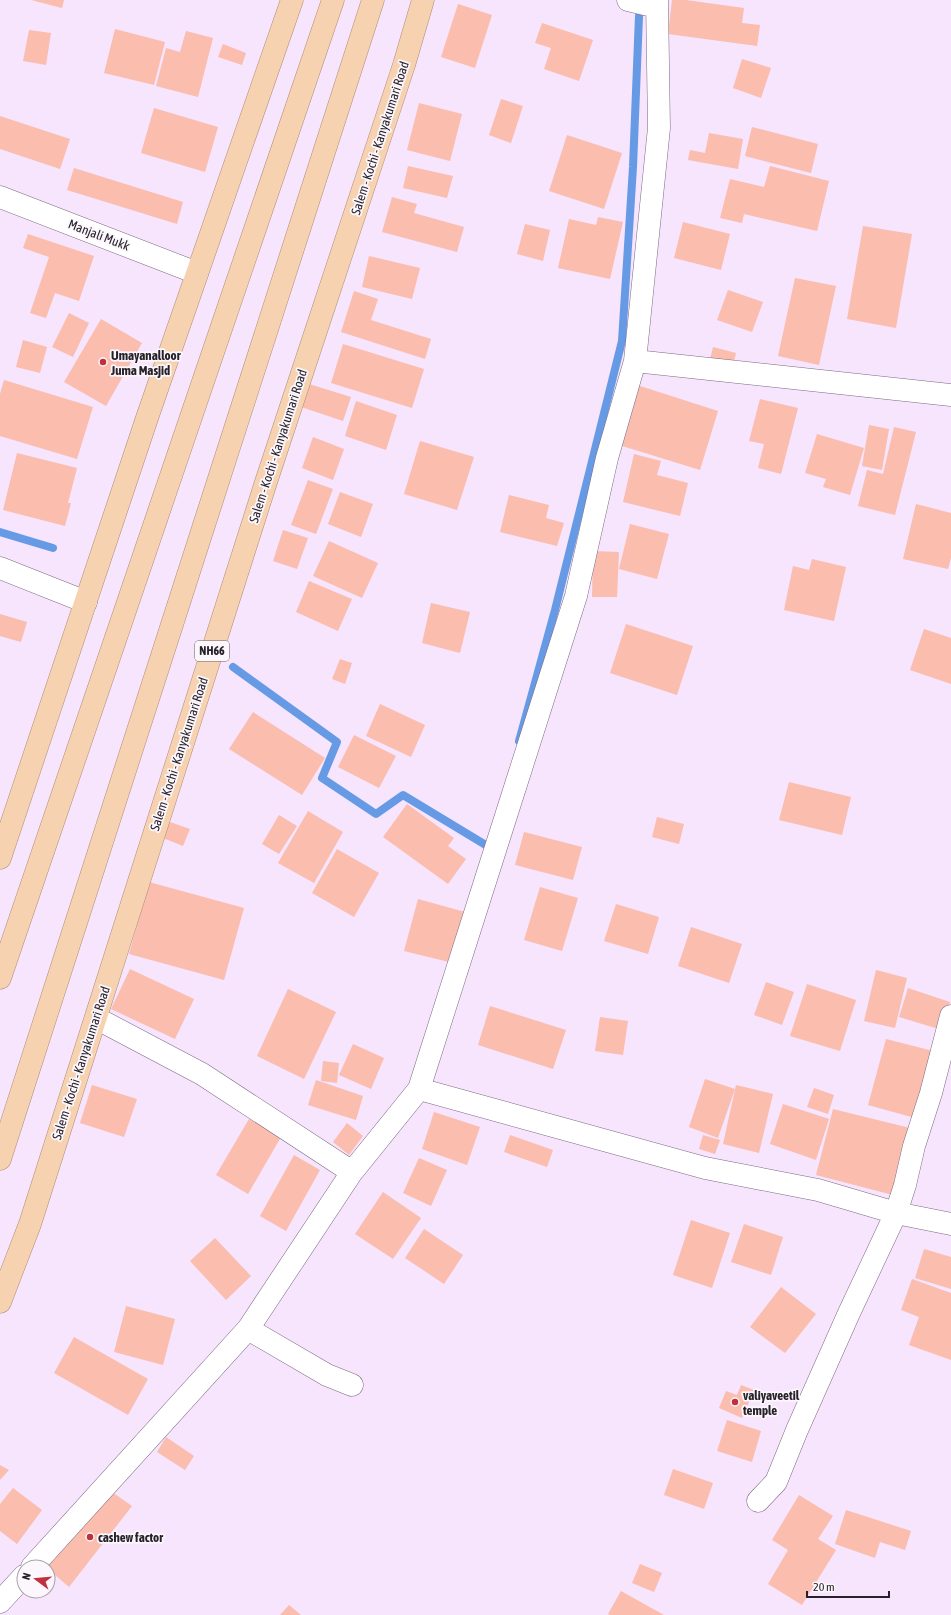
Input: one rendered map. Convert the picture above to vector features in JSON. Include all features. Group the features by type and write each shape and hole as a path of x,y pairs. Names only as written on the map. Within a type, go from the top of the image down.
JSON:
{"highway":[{"path":"0,858 145,425 292,0"},
{"path":"0,978 333,0"},
{"path":"0,1159 373,0"},
{"name":"Salem - Kochi - Kanyakumari Road","path":"0,1302 30,1224 266,482 404,65 423,0"}],"street":[{"path":"39,1559 248,1329 352,1172 419,1089 576,596 607,458 635,361 659,128 657,4 628,0"},
{"name":"Manjali Mukk","path":"0,197 197,273"},
{"path":"635,361 951,395"},
{"path":"0,568 86,602"},
{"path":"758,1501 776,1482 797,1430 896,1213 905,1185 914,1146 931,1093 951,1016"},
{"path":"96,1018 202,1074 352,1172"},
{"path":"419,1089 705,1168 818,1190 896,1213 951,1224"},
{"path":"248,1329 326,1375 352,1385"},
{"path":"0,1602 16,1585"}],"building":[{"path":"31,0 64,0 62,8"},
{"path":"672,0 686,0 744,8 742,23 760,25 757,46 668,34"},
{"path":"458,4 492,15 475,68 441,57"},
{"path":"542,23 593,40 579,81 544,69 551,48 535,43"},
{"path":"115,29 165,42 154,85 104,73"},
{"path":"29,30 51,33 46,65 23,61"},
{"path":"186,31 213,38 198,97 156,86 166,48 180,52"},
{"path":"223,44 246,53 242,65 218,57"},
{"path":"742,59 771,68 761,98 733,88"},
{"path":"501,99 523,106 511,143 489,135"},
{"path":"419,103 462,114 450,161 407,150"},
{"path":"154,108 218,127 205,172 141,153"},
{"path":"0,116 70,139 60,169 0,149"},
{"path":"752,127 818,144 811,173 745,156"},
{"path":"709,133 743,139 738,169 688,160 690,150 705,153"},
{"path":"567,135 622,153 604,209 549,191"},
{"path":"408,166 453,176 447,198 403,188"},
{"path":"770,166 829,181 817,231 744,214 742,223 720,218 730,179 764,187"},
{"path":"74,168 183,202 177,224 67,190"},
{"path":"392,197 417,204 414,213 464,227 457,252 382,232"},
{"path":"598,217 623,222 610,279 558,268 569,219 596,225"},
{"path":"683,222 730,234 721,270 674,258"},
{"path":"525,224 550,230 543,261 517,254"},
{"path":"863,226 912,234 896,328 847,319"},
{"path":"28,234 94,256 79,301 55,293 46,318 30,313 49,257 23,248"},
{"path":"369,256 420,268 412,299 362,287"},
{"path":"795,278 836,286 819,365 778,356"},
{"path":"728,290 763,302 752,332 717,320"},
{"path":"354,291 378,299 371,320 431,339 425,359 341,332"},
{"path":"69,313 89,323 73,357 52,347"},
{"name":"Umayanalloor Juma Masjid","path":"101,319 142,343 106,406 64,382"},
{"path":"23,340 47,347 40,373 16,367"},
{"path":"343,344 424,369 412,408 331,383"},
{"path":"713,347 736,353 732,370 709,364"},
{"path":"4,380 93,407 77,459 0,436 0,394"},
{"path":"309,384 351,397 343,421 301,407"},
{"path":"637,385 718,411 700,470 619,445"},
{"path":"760,399 798,408 781,474 758,468 764,444 749,441"},
{"path":"356,401 397,415 386,450 345,436"},
{"path":"869,425 889,429 882,470 862,466"},
{"path":"894,427 916,432 895,515 858,506 867,470 883,474"},
{"path":"817,434 864,448 850,495 823,487 826,479 805,473"},
{"path":"313,437 344,449 333,480 302,468"},
{"path":"420,441 474,457 457,510 404,494"},
{"path":"17,453 77,468 68,503 71,503 65,526 3,510"},
{"path":"634,454 661,461 657,475 688,483 680,516 623,502"},
{"path":"308,480 333,489 316,534 291,525"},
{"path":"340,492 373,504 361,537 328,524"},
{"path":"509,495 549,505 546,518 564,523 557,546 500,532"},
{"path":"916,504 951,513 951,558 948,569 903,559"},
{"path":"630,524 669,534 657,579 619,569"},
{"path":"283,530 308,538 297,569 273,561"},
{"path":"329,541 378,563 362,598 313,576"},
{"path":"593,551 619,552 617,597 592,597"},
{"path":"812,559 846,567 834,621 784,610 793,566 809,570"},
{"path":"309,581 352,599 338,631 296,612"},
{"path":"431,603 470,612 460,653 422,643"},
{"path":"0,614 27,622 21,642 0,636"},
{"path":"626,624 693,646 677,695 610,673"},
{"path":"924,629 951,638 951,684 910,670"},
{"path":"340,659 352,663 345,684 332,679"},
{"path":"380,704 425,725 411,757 366,736"},
{"path":"253,712 325,758 302,795 229,749"},
{"path":"354,735 396,756 379,788 338,767"},
{"path":"789,782 851,797 842,835 779,820"},
{"path":"407,804 454,838 448,846 466,859 448,884 383,837"},
{"path":"308,811 343,832 314,883 278,863"},
{"path":"279,815 297,826 279,854 262,844"},
{"path":"657,817 684,824 679,844 652,837"},
{"path":"170,822 190,829 183,846 163,838"},
{"path":"524,832 582,847 573,880 515,865"},
{"path":"337,849 379,873 354,917 312,893"},
{"path":"149,882 244,908 224,980 129,954"},
{"path":"540,887 578,898 562,951 524,940"},
{"path":"418,899 465,912 453,963 404,951"},
{"path":"616,904 659,917 648,954 604,941"},
{"path":"691,927 742,944 729,983 678,966"},
{"path":"130,969 194,999 175,1039 111,1009"},
{"path":"876,970 907,978 895,1028 864,1021"},
{"path":"766,982 794,992 782,1025 754,1015"},
{"path":"807,984 856,1000 840,1051 790,1036"},
{"path":"908,988 950,1002 942,1030 899,1017"},
{"path":"288,989 336,1012 304,1079 257,1056"},
{"path":"490,1006 566,1030 553,1069 478,1045"},
{"path":"600,1017 628,1021 623,1055 595,1051"},
{"path":"886,1039 933,1051 915,1118 868,1105"},
{"path":"353,1044 384,1058 371,1089 339,1075"},
{"path":"323,1061 339,1063 337,1083 321,1081"},
{"path":"705,1079 735,1089 718,1138 689,1127"},
{"path":"316,1080 363,1096 356,1120 308,1105"},
{"path":"92,1085 137,1099 124,1137 80,1123"},
{"path":"736,1085 773,1094 759,1153 723,1144"},
{"path":"814,1088 834,1095 828,1114 807,1107"},
{"path":"783,1104 829,1119 816,1160 770,1144"},
{"path":"833,1109 910,1128 893,1195 816,1175"},
{"path":"434,1112 480,1127 467,1165 422,1149"},
{"path":"249,1119 281,1137 248,1194 216,1175"},
{"path":"347,1123 363,1136 349,1155 333,1142"},
{"path":"510,1135 553,1150 547,1167 504,1152"},
{"path":"703,1135 720,1140 715,1154 699,1149"},
{"path":"294,1155 320,1170 286,1231 260,1216"},
{"path":"419,1158 447,1170 431,1206 403,1193"},
{"path":"383,1192 421,1218 393,1259 355,1234"},
{"path":"691,1220 730,1233 712,1288 673,1275"},
{"path":"744,1224 783,1237 771,1275 731,1262"},
{"path":"424,1229 463,1255 444,1284 405,1258"},
{"path":"215,1238 251,1276 226,1300 190,1261"},
{"path":"924,1249 951,1257 951,1289 915,1278"},
{"path":"912,1279 951,1293 951,1360 909,1345 919,1317 901,1310"},
{"path":"781,1287 816,1314 785,1353 750,1327"},
{"path":"126,1306 175,1319 163,1365 114,1352"},
{"path":"74,1337 148,1379 128,1415 54,1373"},
{"name":"valiyaveetil temple","path":"741,1385 754,1390 742,1418 719,1408 726,1391 737,1395"},
{"path":"727,1420 761,1431 752,1462 717,1451"},
{"path":"166,1437 194,1456 185,1470 157,1452"},
{"path":"0,1465 9,1470 0,1480"},
{"path":"673,1469 713,1483 704,1509 664,1495"},
{"path":"13,1488 42,1510 17,1544 0,1531 0,1504"},
{"name":"cashew factor","path":"112,1492 132,1506 69,1587 56,1576 56,1559 52,1559"},
{"path":"799,1495 833,1516 818,1539 836,1550 802,1605 768,1584 788,1550 772,1540"},
{"path":"846,1510 911,1531 905,1550 880,1542 875,1558 835,1544"},
{"path":"640,1564 662,1573 654,1592 632,1583"},
{"path":"621,1591 664,1615 608,1614"},
{"path":"289,1605 301,1615 280,1615"}],"waterway":[{"path":"519,741 555,610 622,341 633,167 639,16"},
{"path":"0,532 53,548"},
{"path":"233,667 337,742 322,778 376,814 403,795 489,847 491,841"}],"place":[{"name":"Umayanalloor Juma Masjid","path":"103,362"},
{"name":"valiyaveetil temple","path":"735,1402"},
{"name":"cashew factor","path":"90,1537"}]}
